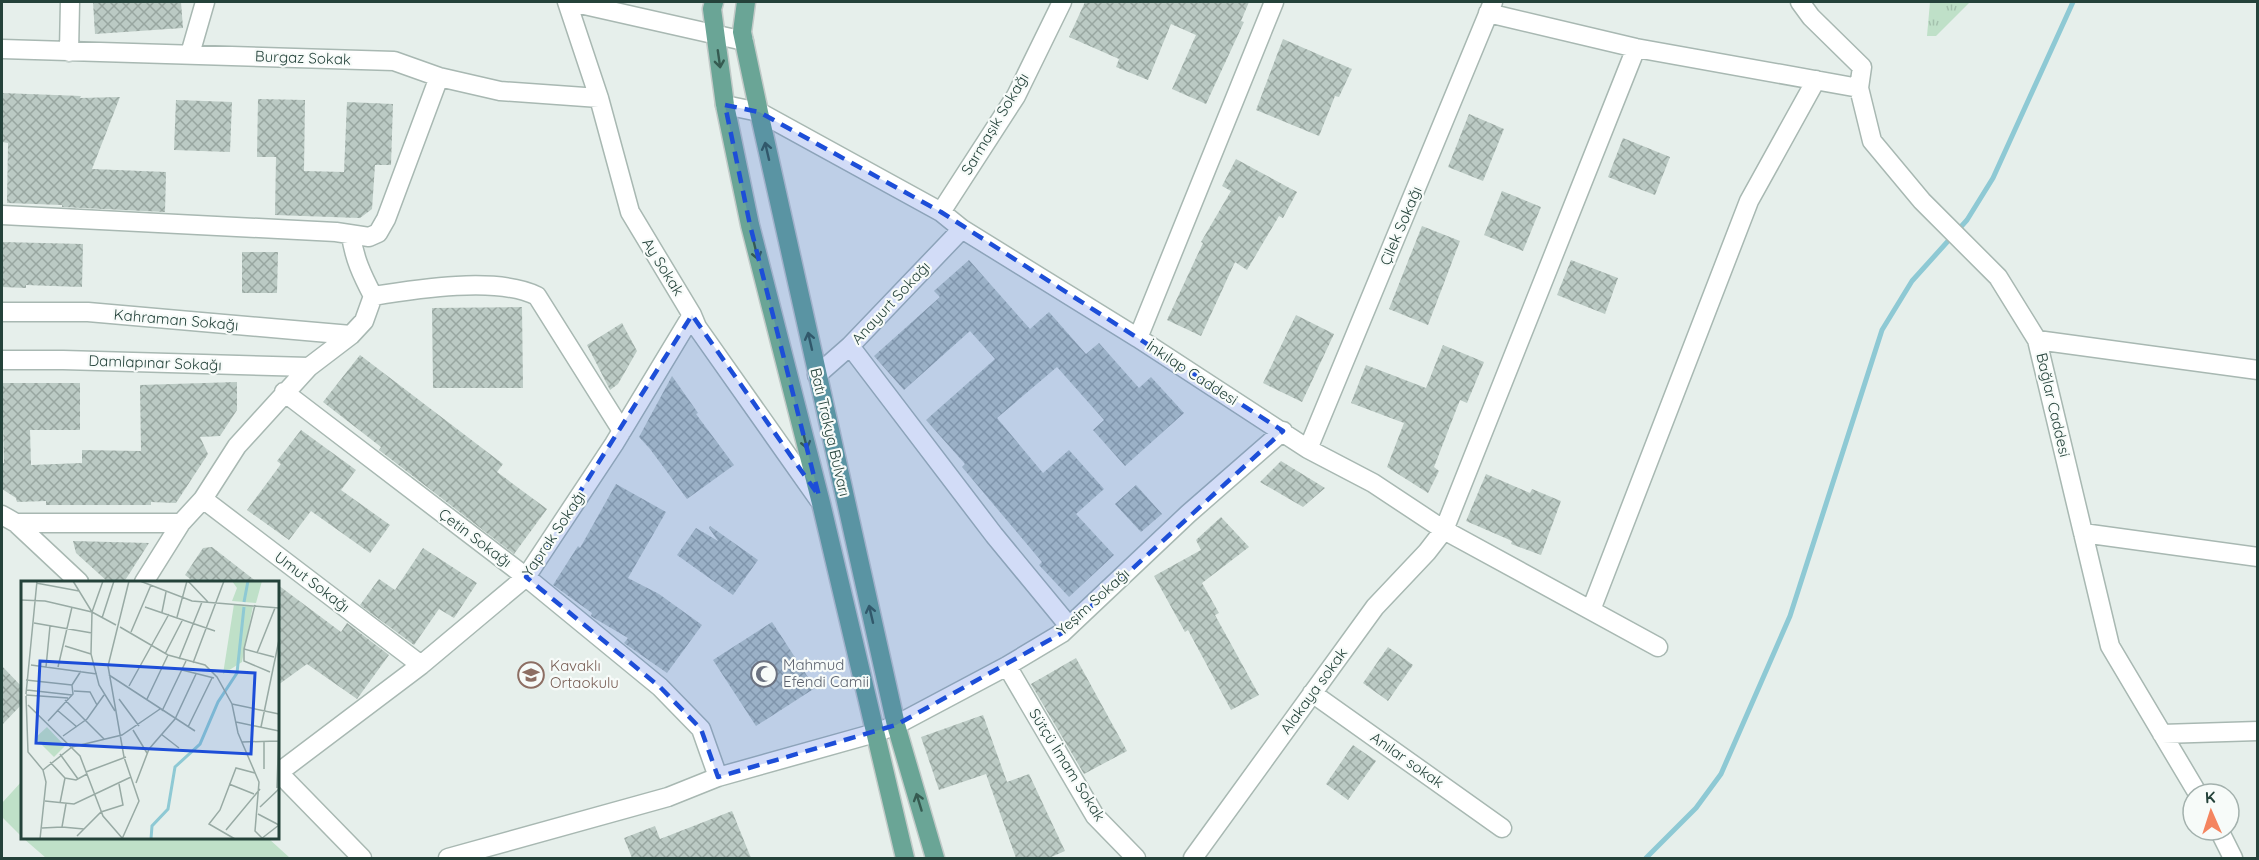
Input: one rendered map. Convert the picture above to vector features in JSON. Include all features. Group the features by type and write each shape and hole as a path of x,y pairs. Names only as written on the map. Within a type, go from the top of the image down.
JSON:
{"main road":[{"name":"Batı Trakya Bulvarı","path":"714,2 712,9 725,105 750,225 821,503 905,858"},
{"name":"Batı Trakya Bulvarı","path":"746,2 742,32 817,375 896,725 935,858"}],"street":[{"path":"69,52 70,2"},
{"path":"190,54 205,2"},
{"path":"569,2 744,41"},
{"name":"Ay Sokak","path":"569,2 599,98 630,213 697,327 821,503"},
{"name":"Sarmaşık Sokağı","path":"941,212 1016,96 1062,2"},
{"path":"1138,338 1274,2"},
{"name":"Bağlar Caddesi","path":"1800,2 1811,17 1862,67 1859,88 1872,141 1922,201 1998,277 2037,340 2110,646 2191,782"},
{"path":"1490,7 1636,48 1859,88"},
{"name":"Çilek Sokağı","path":"1308,449 1490,7"},
{"name":"Alakaya sokak","path":"1192,858 1375,607 1427,552 1444,530 1636,48"},
{"name":"Burgaz Sokak","path":"2,49 394,61 439,77 500,91 599,98"},
{"path":"2,215 336,232 369,237 378,233 386,219 439,77"},
{"path":"1591,609 1749,201 1816,80"},
{"name":"İnkılap Caddesi","path":"725,105 759,112 941,212 962,228 1138,338 1308,449 1373,483 1444,530 1658,647"},
{"name":"Anayurt Sokağı","path":"817,375 850,346 962,228"},
{"path":"145,581 181,523 203,500 237,446 284,392 309,368 351,335 364,321 373,296 359,271 353,254 351,235"},
{"path":"373,296 424,288 508,286 523,289 537,296 622,430"},
{"name":"Kahraman Sokağı","path":"2,312 88,312 351,335"},
{"name":"Yaprak Sokağı","path":"279,771 421,665 526,577 622,430 692,315"},
{"path":"2037,340 2258,370"},
{"path":"850,346 994,534 1069,626"},
{"name":"Damlapınar Sokağı","path":"2,360 309,368"},
{"name":"Çetin Sokağı","path":"284,392 526,577 660,687 701,729 718,777"},
{"name":"Yeşim Sokağı","path":"448,858 669,797 718,777 896,725 1007,666 1062,633 1188,514 1282,431"},
{"name":"Umut Sokağı","path":"203,500 421,665"},
{"path":"9,519 181,523"},
{"path":"9,519 78,581"},
{"path":"2083,532 2258,557"},
{"name":"Sütçü İmam Sokak","path":"1007,666 1095,816 1136,858"},
{"name":"Anılar sokak","path":"1312,693 1502,828"},
{"path":"2162,734 2258,731"},
{"path":"279,773 362,858"},
{"path":"2225,842 2233,858"}],"highlighted area":[{"path":"725,105 759,112 941,212 1283,431 1062,633 896,725 718,777 701,729 660,687 526,577 692,315 819,496 750,225"}],"green space":[{"path":"1930,2 1970,2 1936,36 1927,36"},
{"path":"21,782 21,836 2,817 2,803"},
{"path":"24,839 269,839 290,858 46,858"}],"building":[{"path":"93,2 181,2 183,28 95,34"},
{"path":"1085,2 1249,2 1241,21 1244,22 1206,104 1172,89 1196,35 1171,24 1148,80 1116,67 1119,59 1069,37"},
{"path":"1283,39 1352,69 1339,97 1335,96 1319,136 1256,110"},
{"path":"2,93 81,96 80,98 120,97 92,169 166,172 165,212 7,203 8,143 2,142"},
{"path":"258,99 305,100 304,171 344,172 347,102 393,104 391,165 375,165 372,209 360,218 275,215 276,157 257,157"},
{"path":"176,100 232,102 230,152 174,150"},
{"path":"1469,114 1504,129 1483,181 1448,167"},
{"path":"1623,138 1670,157 1655,195 1608,177"},
{"path":"1236,159 1297,192 1283,218 1279,216 1247,270 1235,262 1201,336 1167,320 1203,243 1201,242 1231,191 1222,186"},
{"path":"1502,191 1541,207 1523,251 1484,235"},
{"path":"1422,226 1460,241 1428,325 1389,309"},
{"path":"2,242 83,244 82,287 26,285 26,288 2,287"},
{"path":"242,252 278,252 277,293 242,293"},
{"path":"969,260 1030,329 1049,312 1086,354 1099,343 1139,388 1151,377 1184,413 1125,466 1093,430 1104,420 1057,367 997,418 1043,473 1069,450 1104,489 1076,514 1114,555 1069,597 1039,565 1042,562 962,467 965,464 926,420 995,359 970,331 904,390 874,356 940,297 934,291"},
{"path":"1571,260 1618,278 1605,314 1557,295"},
{"path":"522,307 523,388 433,388 432,308"},
{"path":"1296,315 1334,334 1302,402 1263,383"},
{"path":"622,323 637,351 618,384 610,390 587,345"},
{"path":"1443,345 1484,362 1467,403 1460,400 1434,467 1439,471 1428,493 1387,467 1404,423 1351,403 1366,365 1426,388"},
{"path":"360,355 503,464 497,472 547,509 514,554 379,450 381,447 323,402"},
{"path":"672,376 698,413 696,414 734,465 687,499 639,437"},
{"path":"237,382 237,410 220,436 200,437 208,454 176,503 46,505 46,501 17,502 16,498 2,489 2,463 4,463 2,383 80,383 80,430 30,430 31,465 82,463 82,450 141,451 140,385"},
{"path":"301,430 356,470 341,490 390,525 370,553 311,511 289,540 247,510 281,464 277,461"},
{"path":"1281,461 1325,488 1303,507 1260,482"},
{"path":"1486,474 1530,493 1532,489 1561,501 1541,555 1511,544 1512,541 1466,521"},
{"path":"616,484 666,512 628,578 659,594 702,625 667,673 624,643 628,638 591,616 592,613 553,585 578,546 580,548"},
{"path":"1136,485 1162,514 1141,532 1115,504"},
{"path":"1221,517 1249,547 1202,583 1219,613 1215,615 1259,695 1231,710 1188,630 1185,632 1154,576 1201,550 1196,540"},
{"path":"710,526 758,560 733,595 677,555 696,528 718,541 709,528"},
{"path":"73,541 149,543 125,581 107,581 76,553"},
{"path":"212,547 256,581 193,581 185,575 203,548"},
{"path":"423,548 477,583 454,618 439,609 414,645 360,605 379,579 395,590"},
{"path":"279,586 341,632 347,623 389,655 357,699 307,664 279,684"},
{"name":"Mahmud Efendi Camii","path":"772,622 815,688 756,726 713,660"},
{"path":"1388,647 1413,665 1388,701 1363,683"},
{"path":"1076,658 1127,751 1084,774 1031,684"},
{"path":"2,666 21,686 21,705 2,725"},
{"path":"983,715 1007,782 1029,774 1065,851 1049,858 1016,858 986,774 939,790 921,737"},
{"path":"1353,745 1376,761 1348,800 1326,784"},
{"path":"732,811 751,858 632,858 624,838 655,826 660,839"}],"waterway":[{"path":"1646,858 1696,808 1721,774 1790,616 1882,330 1912,281 1967,220 1993,178 2073,2"}],"place":[{"name":"Mahmud Efendi Camii","path":"764,674"},
{"name":"Kavaklı Ortaokulu","path":"531,675"}]}
